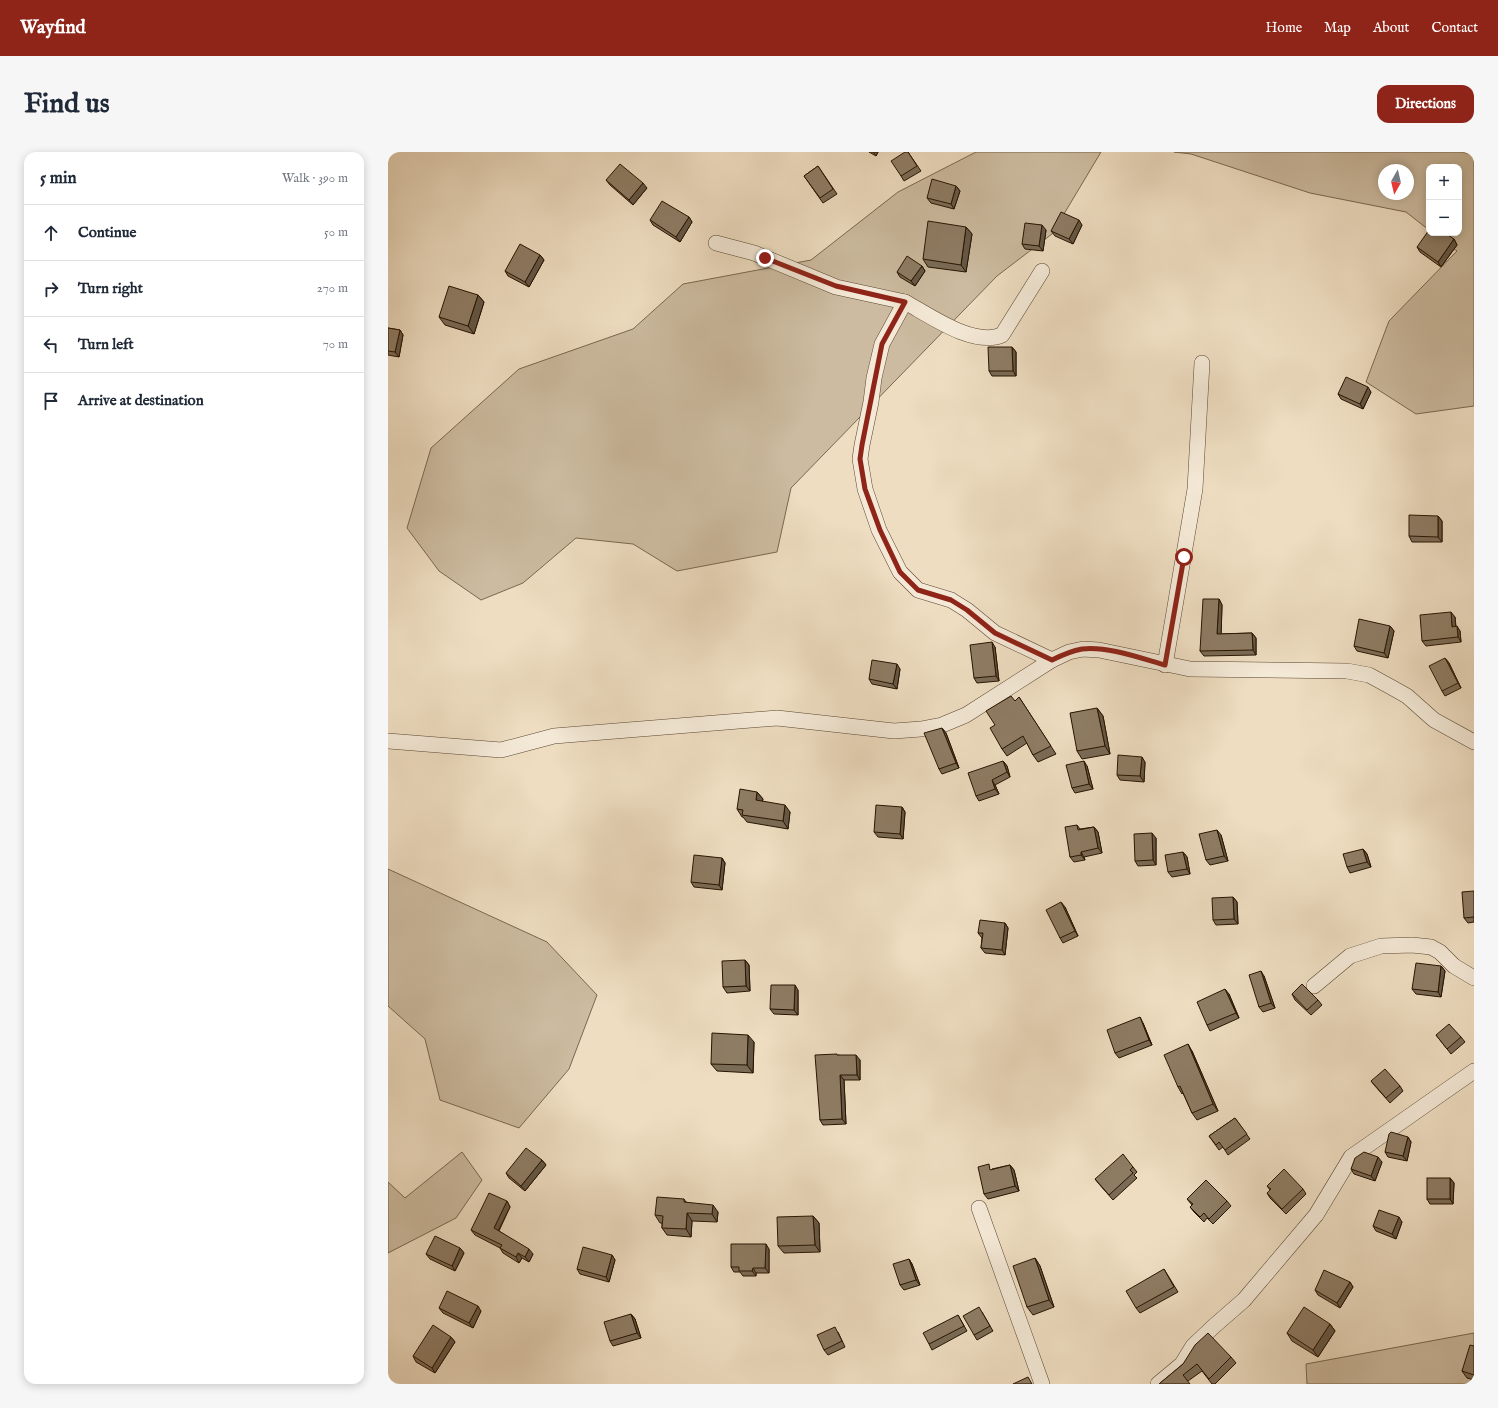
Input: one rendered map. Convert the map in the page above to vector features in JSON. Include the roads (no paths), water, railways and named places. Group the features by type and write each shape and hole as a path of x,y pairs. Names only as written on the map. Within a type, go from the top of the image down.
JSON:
{"street":[{"path":"716,243 754,253 836,286 905,302 944,324 966,334 996,337 1002,334 1042,271"},
{"path":"905,302 882,344 860,459 865,489 880,530 900,572 918,590 951,600 967,610 995,633 1052,660"},
{"path":"1165,665 1195,489 1202,362"},
{"path":"388,741 501,750 554,736 777,718 894,731 921,729 942,725 966,715 1052,660 1069,652 1088,649 1121,654 1165,665 1190,669 1347,671 1369,675 1407,696 1434,720 1474,742"},
{"path":"1314,986 1350,956 1381,946 1412,945 1431,947 1440,952 1454,966 1474,978"},
{"path":"1158,1384 1182,1364 1193,1346 1244,1300 1316,1215 1351,1157 1474,1071"},
{"path":"979,1208 1042,1384"}]}
